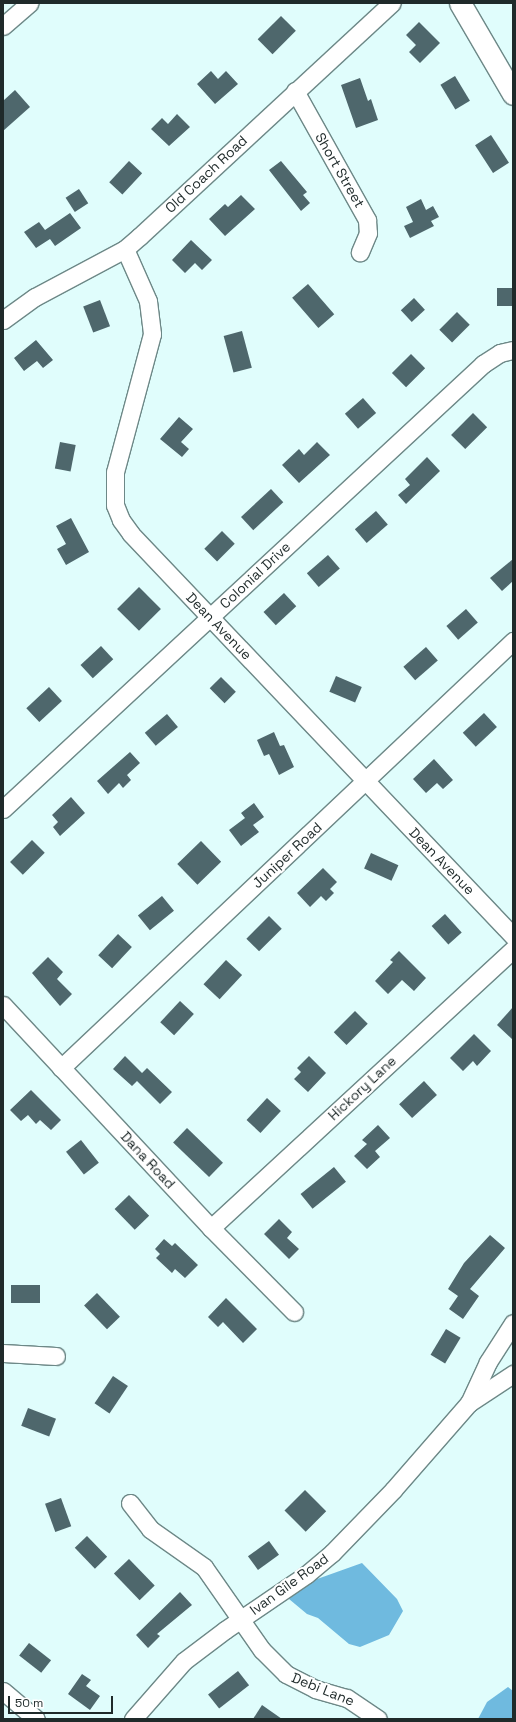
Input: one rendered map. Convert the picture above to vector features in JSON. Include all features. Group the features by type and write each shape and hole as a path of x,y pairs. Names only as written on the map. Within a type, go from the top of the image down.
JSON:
{"street":[{"path":"3,26 29,3"},
{"name":"Old Coach Road","path":"3,320 54,285 125,249 295,90 392,3"},
{"path":"460,3 513,94"},
{"name":"Short Street","path":"295,90 368,220 368,233 360,252"},
{"name":"Dean Avenue","path":"125,249 148,301 152,334 118,455 114,488 115,505 121,520 131,534 513,936"},
{"name":"Colonial Drive","path":"3,809 483,364 500,353 513,350"},
{"name":"Juniper Road","path":"61,1068 513,641"},
{"name":"Hickory Lane","path":"211,1228 513,949"},
{"name":"Dana Road","path":"3,1005 211,1228 294,1312"},
{"name":"Ivan Gile Road","path":"469,1403 488,1362 513,1323"},
{"path":"3,1352 56,1356"},
{"name":"Ivan Gile Road","path":"133,1719 184,1661 307,1574 332,1553 393,1490 469,1403 513,1374"},
{"name":"Debi Lane","path":"130,1503 154,1532 204,1567 240,1620 273,1663 286,1674 310,1687 347,1698 378,1719"},
{"path":"3,1691 36,1719"}],"water":[{"path":"362,1563 397,1599 403,1611 389,1635 360,1647 349,1644 318,1618 307,1614 289,1599 291,1594 306,1583"},
{"path":"508,1687 513,1691 513,1719 478,1719 487,1702"}],"building":[{"path":"281,16 296,31 273,54 258,39"},
{"path":"419,22 440,43 420,63 409,52 416,45 406,35"},
{"path":"211,71 218,79 226,71 238,84 215,104 197,84"},
{"path":"455,76 470,101 455,110 440,85"},
{"path":"360,78 368,101 371,99 378,120 356,128 341,85"},
{"path":"15,90 30,107 3,131 3,101"},
{"path":"177,114 190,127 169,146 151,129 162,118 168,124"},
{"path":"491,135 509,163 493,173 475,145"},
{"path":"129,161 142,173 122,194 109,182"},
{"path":"281,161 307,192 303,195 310,203 301,211 269,170"},
{"path":"79,189 88,203 75,212 66,198"},
{"path":"241,195 255,209 225,236 209,219 225,204 228,207"},
{"path":"421,199 426,210 433,206 439,217 431,221 434,226 410,238 404,226 413,222 406,207"},
{"path":"70,213 81,228 55,246 50,239 36,248 24,232 39,222 45,230"},
{"path":"191,240 212,260 202,270 195,263 185,273 172,260"},
{"path":"308,284 334,314 318,328 292,298"},
{"path":"497,288 513,288 513,306 497,306"},
{"path":"414,298 425,310 412,322 401,310"},
{"path":"100,300 110,326 93,333 83,306"},
{"path":"457,312 470,325 452,342 439,330"},
{"path":"242,331 252,368 233,373 224,336"},
{"path":"36,340 53,360 43,368 37,361 24,371 14,358"},
{"path":"411,354 425,368 406,387 392,373"},
{"path":"363,398 376,413 358,429 345,414"},
{"path":"473,413 487,427 465,449 451,435"},
{"path":"179,417 193,429 181,442 189,449 182,457 160,439"},
{"path":"60,442 76,445 71,472 55,469"},
{"path":"317,442 330,455 299,483 282,465 299,449 304,455"},
{"path":"427,457 440,471 406,504 398,495 410,485 405,479"},
{"path":"271,489 283,502 253,530 241,517"},
{"path":"376,511 388,525 367,543 355,529"},
{"path":"71,518 89,552 66,565 57,549 66,544 56,526"},
{"path":"222,531 235,544 217,561 204,549"},
{"path":"328,555 340,569 319,587 307,573"},
{"path":"513,559 513,581 502,591 490,578"},
{"path":"139,587 161,609 139,631 117,609"},
{"path":"284,593 296,606 276,625 264,612"},
{"path":"466,609 478,623 458,640 446,626"},
{"path":"101,646 113,659 93,678 81,665"},
{"path":"426,647 438,661 415,680 403,667"},
{"path":"336,676 362,687 355,703 329,692"},
{"path":"221,677 236,692 225,703 210,688"},
{"path":"49,687 62,701 39,722 26,708"},
{"path":"484,713 497,727 476,747 463,733"},
{"path":"167,714 178,727 156,746 145,733"},
{"path":"274,732 280,746 284,745 294,767 279,775 269,754 264,756 257,740"},
{"path":"130,752 140,763 127,775 131,780 123,788 119,783 108,794 97,781"},
{"path":"434,759 453,780 443,789 437,783 426,793 413,779"},
{"path":"71,797 85,813 60,836 53,827 58,822 52,815"},
{"path":"254,803 264,817 253,825 259,832 241,846 229,830 245,818 241,813"},
{"path":"32,840 45,853 23,875 10,862"},
{"path":"201,841 221,862 197,885 177,864"},
{"path":"371,853 398,865 391,881 364,869"},
{"path":"323,868 337,882 330,889 334,893 326,901 321,896 310,907 297,893"},
{"path":"162,896 174,911 150,930 138,916"},
{"path":"445,914 462,933 448,945 432,926"},
{"path":"269,916 282,929 259,951 246,939"},
{"path":"118,934 132,947 112,968 98,955"},
{"path":"399,951 426,978 414,991 402,980 388,994 375,981 393,962 390,960"},
{"path":"48,957 63,972 57,979 72,994 60,1006 32,973"},
{"path":"226,960 242,975 220,999 203,984"},
{"path":"180,1001 194,1014 174,1035 160,1022"},
{"path":"513,1007 513,1040 497,1025"},
{"path":"355,1011 368,1024 347,1045 334,1032"},
{"path":"474,1034 491,1051 477,1066 473,1061 463,1071 450,1058"},
{"path":"125,1056 142,1073 147,1068 172,1092 160,1104 137,1081 132,1086 113,1069"},
{"path":"309,1056 326,1073 308,1092 294,1079 301,1072 297,1068"},
{"path":"424,1081 437,1095 412,1118 399,1104"},
{"path":"31,1090 61,1120 51,1130 40,1120 36,1124 28,1115 21,1121 10,1110"},
{"path":"267,1098 281,1111 260,1133 247,1120"},
{"path":"378,1125 390,1138 375,1151 380,1157 367,1169 354,1156 367,1144 362,1140"},
{"path":"187,1128 223,1163 209,1177 173,1142"},
{"path":"81,1140 99,1163 84,1175 66,1152"},
{"path":"334,1167 346,1182 313,1209 301,1194"},
{"path":"129,1195 149,1216 135,1230 115,1209"},
{"path":"279,1219 292,1232 287,1238 299,1249 289,1259 264,1234"},
{"path":"490,1235 505,1248 470,1289 479,1296 463,1319 449,1309 458,1296 448,1289 464,1263"},
{"path":"164,1239 172,1246 175,1243 198,1265 185,1278 175,1269 172,1273 156,1258 160,1254 155,1249"},
{"path":"11,1285 40,1285 40,1303 11,1303"},
{"path":"97,1293 120,1317 107,1329 84,1306"},
{"path":"226,1298 257,1329 243,1343 223,1322 218,1327 208,1317"},
{"path":"446,1329 461,1338 445,1363 431,1355"},
{"path":"113,1376 128,1386 109,1413 95,1403"},
{"path":"28,1408 56,1419 49,1436 21,1426"},
{"path":"305,1490 326,1511 306,1532 284,1511"},
{"path":"61,1498 71,1526 55,1532 45,1504"},
{"path":"87,1536 107,1557 95,1569 75,1548"},
{"path":"269,1541 279,1555 258,1570 248,1556"},
{"path":"129,1559 155,1586 140,1600 114,1574"},
{"path":"180,1592 192,1605 157,1634 160,1636 148,1648 136,1635"},
{"path":"29,1643 51,1660 41,1673 19,1656"},
{"path":"238,1671 249,1685 219,1709 208,1694"},
{"path":"82,1674 91,1680 86,1686 100,1696 90,1710 68,1694"},
{"path":"262,1705 282,1719 253,1719"}]}
